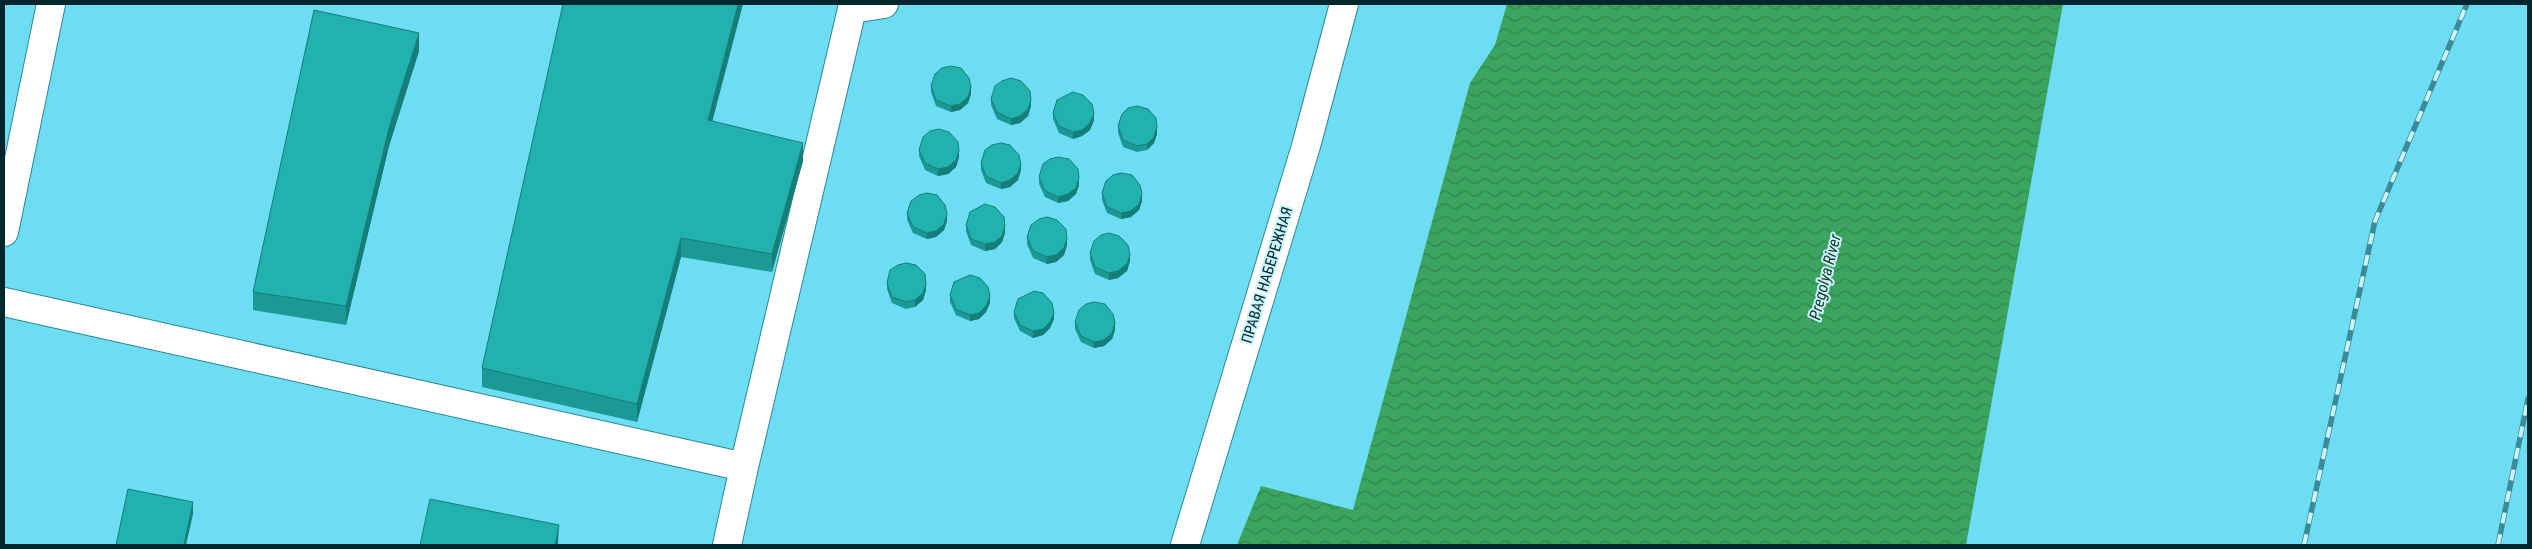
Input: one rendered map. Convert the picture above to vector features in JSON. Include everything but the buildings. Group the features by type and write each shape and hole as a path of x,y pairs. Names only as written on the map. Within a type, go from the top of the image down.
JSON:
{"main road":[{"path":"4,232 51,4"},
{"path":"727,545 852,9 884,4"},
{"name":"ПРАВАЯ НАБЕРЕЖНАЯ","path":"1184,545 1306,146 1344,4"},
{"path":"4,302 744,467"}],"water":[{"name":"Pregolya River","path":"1507,4 2063,4 1966,545 1237,545 1261,486 1353,510 1470,83 1495,45"}],"railway":[{"path":"2304,545 2375,221 2467,4"},
{"path":"2498,545 2528,399"}]}
